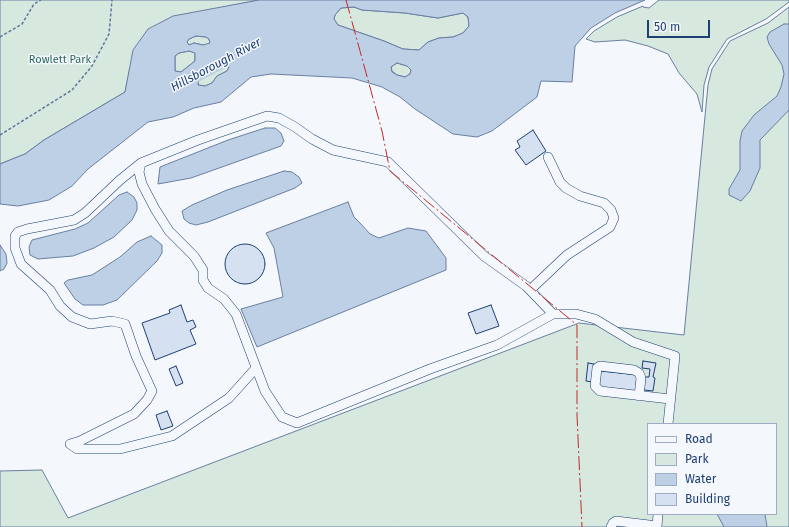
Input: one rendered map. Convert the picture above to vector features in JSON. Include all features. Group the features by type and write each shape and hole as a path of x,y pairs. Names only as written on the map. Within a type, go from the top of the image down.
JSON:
{"street":[{"path":"256,368 230,398 172,436 120,449 77,449 70,444 80,441 134,414 148,400 152,391 136,356 125,324 112,321 90,324 72,317 60,306 50,290 21,264 15,248 15,236 18,232 27,229 74,220 85,213 120,180 141,163 255,119 267,116 279,118 312,139 333,150 388,162 484,256 530,290 553,314"},
{"path":"530,290 567,255 610,227 614,218 612,210 604,203 580,196 566,188 560,182 548,157"},
{"path":"141,163 139,172 142,184 155,209 169,231 194,256 203,270 203,280 208,288 224,299 236,314 265,391 282,417 297,422 430,369 497,345 553,314 576,314 595,319 633,342 675,356 668,423"},
{"path":"639,396 641,378 639,373 634,370 600,366 597,368 595,386 598,390 639,396 670,399"},
{"path":"611,527 616,521 637,525 657,526 658,515"}],"path":[{"path":"0,37 22,24 34,4 41,0"},
{"path":"0,135 72,90 92,66 109,34 112,0"}],"green space":[{"name":"Rowlett Park","path":"0,0 259,0 220,8 130,68 125,92 44,140 25,154 0,164"},
{"path":"659,0 789,0 789,2 766,19 727,39 709,67 704,85 702,112 697,94 679,73 668,54 648,46 625,40 595,42 586,39 594,31 617,17 643,6 649,8"},
{"path":"354,7 362,10 405,13 438,18 463,13 468,17 469,26 463,33 453,37 439,38 428,42 419,50 403,49 338,25 334,19 335,15 341,8"},
{"path":"789,7 789,527 0,527 0,471 42,470 68,518 579,323 684,335 708,85 712,69 730,41 768,23"},
{"path":"196,36 206,37 209,39 210,44 203,45 194,43 189,45 187,42 189,39"},
{"path":"189,51 195,53 195,61 181,72 175,71 175,56 179,53"},
{"path":"212,63 227,63 229,67 227,71 217,76 212,83 205,86 198,85 199,73"},
{"path":"397,63 407,66 411,70 410,74 405,77 397,75 392,71 391,67"}],"water":[{"path":"259,0 645,0 615,13 591,28 575,46 572,82 541,81 537,97 492,131 477,137 453,134 415,109 400,97 382,87 352,78 271,74 251,77 221,102 194,108 173,117 148,122 88,169 72,186 49,200 18,206 0,204 0,164 25,154 44,140 125,92 133,50 148,29 173,16","holes":["354,7 362,10 405,13 438,18 463,13 468,17 469,26 463,33 453,37 439,38 428,42 419,50 403,49 338,25 334,19 335,15 341,8","196,36 206,37 209,39 210,43 203,45 194,43 189,45 187,42 189,39","189,51 195,53 195,61 181,72 175,71 175,56 179,53","212,63 227,63 229,67 227,71 217,76 212,83 205,86 198,85 199,73","397,63 407,66 411,70 410,74 405,77 392,72 391,67"]},
{"path":"784,24 789,24 789,110 760,140 760,168 750,191 741,201 729,195 729,189 740,170 740,141 742,131 754,115 777,96 781,87 784,74 782,65 769,44 767,37 770,32"},
{"path":"265,128 275,128 281,133 284,141 281,146 191,178 158,184 160,167 228,140"},
{"path":"284,171 292,172 299,177 302,183 295,188 208,222 196,225 189,223 184,219 182,211 192,205 227,190"},
{"path":"127,192 134,197 137,203 137,210 132,220 114,237 94,248 73,256 38,259 30,255 29,247 32,240 75,229 88,223 119,195"},
{"path":"348,202 354,217 370,234 379,238 408,228 426,231 446,258 446,270 257,347 241,309 283,297 274,248 266,233"},
{"path":"151,236 162,245 162,253 157,261 117,300 103,305 83,305 75,299 64,283 68,280 92,275 120,257 137,242"},
{"path":"0,245 6,254 7,263 4,269 0,271"},
{"path":"718,515 765,515 767,527 724,527"}],"building":[{"path":"533,130 546,151 526,165 515,150 520,147 517,141"},
{"path":"249,244 256,247 262,253 265,264 264,272 256,281 249,284 241,284 234,281 226,272 225,260 228,253 237,245"},
{"path":"181,305 187,322 193,320 196,327 190,330 196,344 155,360 142,323 170,313 169,310"},
{"path":"491,305 499,326 476,334 468,313"},
{"path":"643,361 656,363 653,377 655,378 653,391 644,390 645,377 649,377 650,369 642,368"},
{"path":"588,363 594,364 592,382 586,381"},
{"path":"176,366 183,383 176,386 169,369"},
{"path":"600,371 638,375 637,392 598,387"},
{"path":"167,411 173,426 161,430 156,415"}],"waterway":[{"name":"Hillsborough River","path":"182,82 239,52"}],"power":[{"path":"346,0 382,131 390,171 577,325 577,415 582,527"}]}
